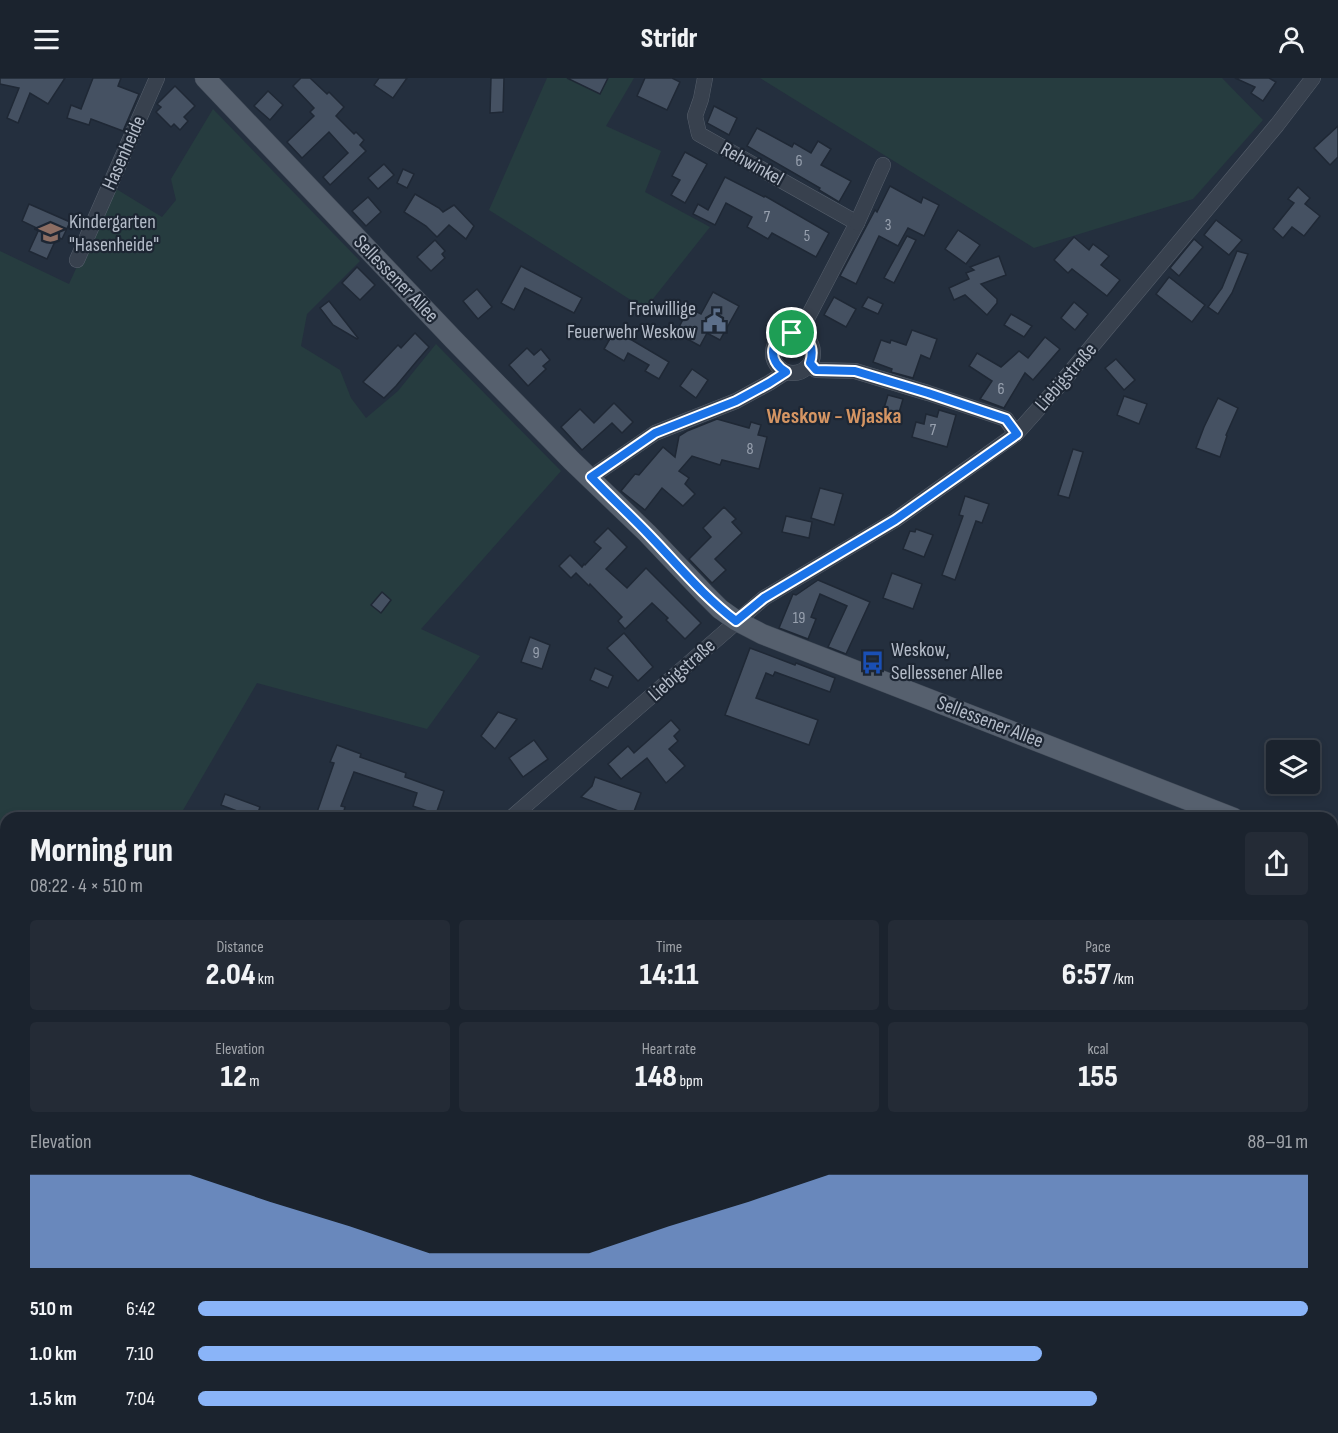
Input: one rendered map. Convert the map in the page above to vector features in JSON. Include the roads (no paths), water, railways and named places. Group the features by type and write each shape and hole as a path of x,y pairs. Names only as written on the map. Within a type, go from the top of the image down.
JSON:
{"main road":[{"name":"Sellessener Allee","path":"205,78 453,339 572,460 647,532 720,609 736,621 762,634 1219,812"}],"street":[{"name":"Hasenheide","path":"77,260 157,78"},
{"name":"Rehwinkel","path":"705,78 695,116 699,134 857,223"},
{"name":"Liebigstraße","path":"518,812 764,598 895,520 1017,434 1277,125 1313,78"},
{"path":"799,334 857,223 883,165"},
{"path":"591,477 655,433 736,401 786,372 797,372 807,367 810,363 812,349 810,343 799,334 786,334 780,338 773,350 776,363 786,372"},
{"path":"810,363 816,370 855,371 1006,419 1017,434"}],"place":[{"name":"Kindergarten \"Hasenheide\"","path":"51,233"},
{"name":"Freiwillige Feuerwehr Weskow","path":"714,320"},
{"name":"Weskow, Sellessener Allee","path":"873,662"}],"district":[{"name":"Weskow - Wjaska","path":"834,416"}]}
